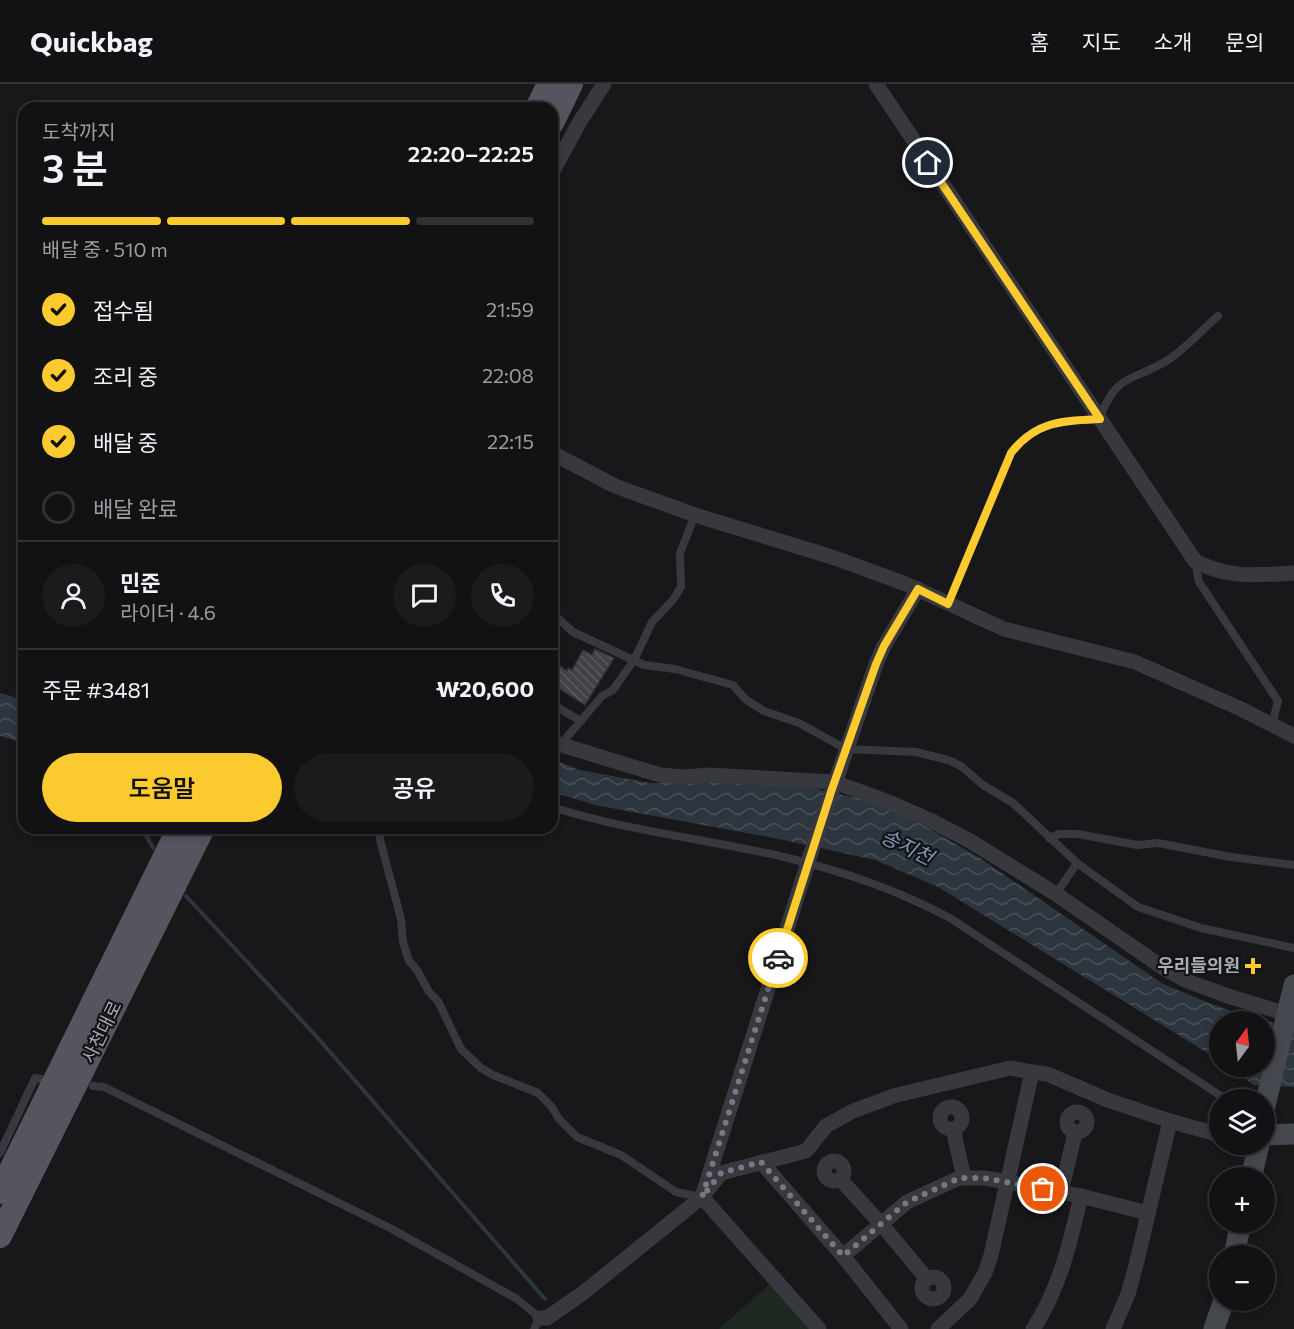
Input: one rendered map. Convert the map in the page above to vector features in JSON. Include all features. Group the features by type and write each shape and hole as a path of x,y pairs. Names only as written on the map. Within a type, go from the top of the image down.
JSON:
{"main road":[{"path":"540,102 549,84"},
{"path":"558,111 571,84"},
{"name":"사천대로","path":"0,1192 176,834"},
{"name":"사천대로","path":"0,1236 200,834"}],"street":[{"path":"558,162 604,84"},
{"path":"876,84 1195,561 1216,571 1234,575 1294,573"},
{"path":"558,456 615,486 695,515 832,557 918,589 1004,629 1135,663 1294,736"},
{"path":"702,1197 833,785 876,664 884,646 918,589"},
{"path":"558,744 660,775 722,776 833,785 889,802 970,841 1056,894 1165,969 1187,981 1289,1017"},
{"path":"1270,1089 1289,1017 1294,985"},
{"path":"540,1322 583,1293 702,1197 721,1173 806,1151 826,1126 851,1112 893,1096 1010,1068 1047,1074 1108,1100 1209,1132"},
{"path":"938,1329 970,1299 985,1273 1032,1072"},
{"path":"1113,1329 1128,1294 1170,1121"},
{"path":"953,1129 964,1178"},
{"path":"1061,1192 1075,1132"},
{"path":"1275,1134 1294,1134"},
{"path":"761,1162 843,1256 902,1329"},
{"path":"843,1256 907,1202 940,1186 964,1178 984,1178 1061,1192 1148,1213"},
{"path":"840,1179 927,1279"},
{"path":"1033,1329 1056,1286 1065,1262 1081,1196"},
{"path":"702,1197 819,1329"},
{"path":"1214,1329 1220,1311"}],"lane":[{"path":"948,604 1011,453 1022,439 1043,426 1068,421 1100,419 1114,388 1123,381 1170,358 1218,316"},
{"path":"558,741 581,722 602,696 613,690 634,660 652,622 673,600 681,587 680,554 695,515"},
{"path":"1195,561 1199,582 1278,701 1272,725"},
{"path":"558,618 573,632 644,665 675,669 733,685 745,699 764,711 799,723 846,749 916,752 948,760 961,766 983,785 1013,803 1077,863 1128,902 1155,914 1201,928 1294,948"},
{"path":"558,708 581,722"},
{"path":"558,808 667,834 809,859 911,897 950,918 1210,1089"},
{"path":"380,834 409,961 438,1002 460,1049 492,1075 538,1093 577,1137 621,1155 676,1192 702,1197"},
{"path":"1049,838 1059,834 1077,834 1137,844 1158,843 1231,857 1294,865"},
{"path":"1056,894 1077,863"},
{"path":"0,1154 35,1078 46,1080"},
{"path":"93,1086 104,1087 392,1229 517,1299 540,1322"}],"shaded area":[{"path":"773,1281 813,1329 719,1329"}],"water":[{"path":"0,693 18,698 18,741 0,736"},
{"name":"송지천","path":"558,761 580,770 650,783 711,782 809,787 877,803 904,814 980,858 1163,984 1232,1011 1209,1011 1209,1054 938,887 875,860 779,839 595,805 558,794"},
{"path":"1275,1023 1294,1027 1294,1087 1254,1085 1243,1077 1275,1077"}],"building":[{"path":"595,649 614,658 585,705 558,688 558,664 567,671 568,668 572,670 583,650 592,655"}],"waterway":[{"path":"145,834 153,848"},
{"path":"186,896 317,1037 545,1299"}],"way so far":[{"path":"778,958 708,1172 702,1197 721,1173 761,1162 843,1256 907,1202 960,1178 984,1178 1043,1189"}],"place":[{"name":"우리들의원","path":"1253,966"}],"route":[{"path":"778,958 832,789 876,664 884,646 918,589 948,604 1011,453 1022,439 1043,426 1068,421 1100,419 928,163"}]}
